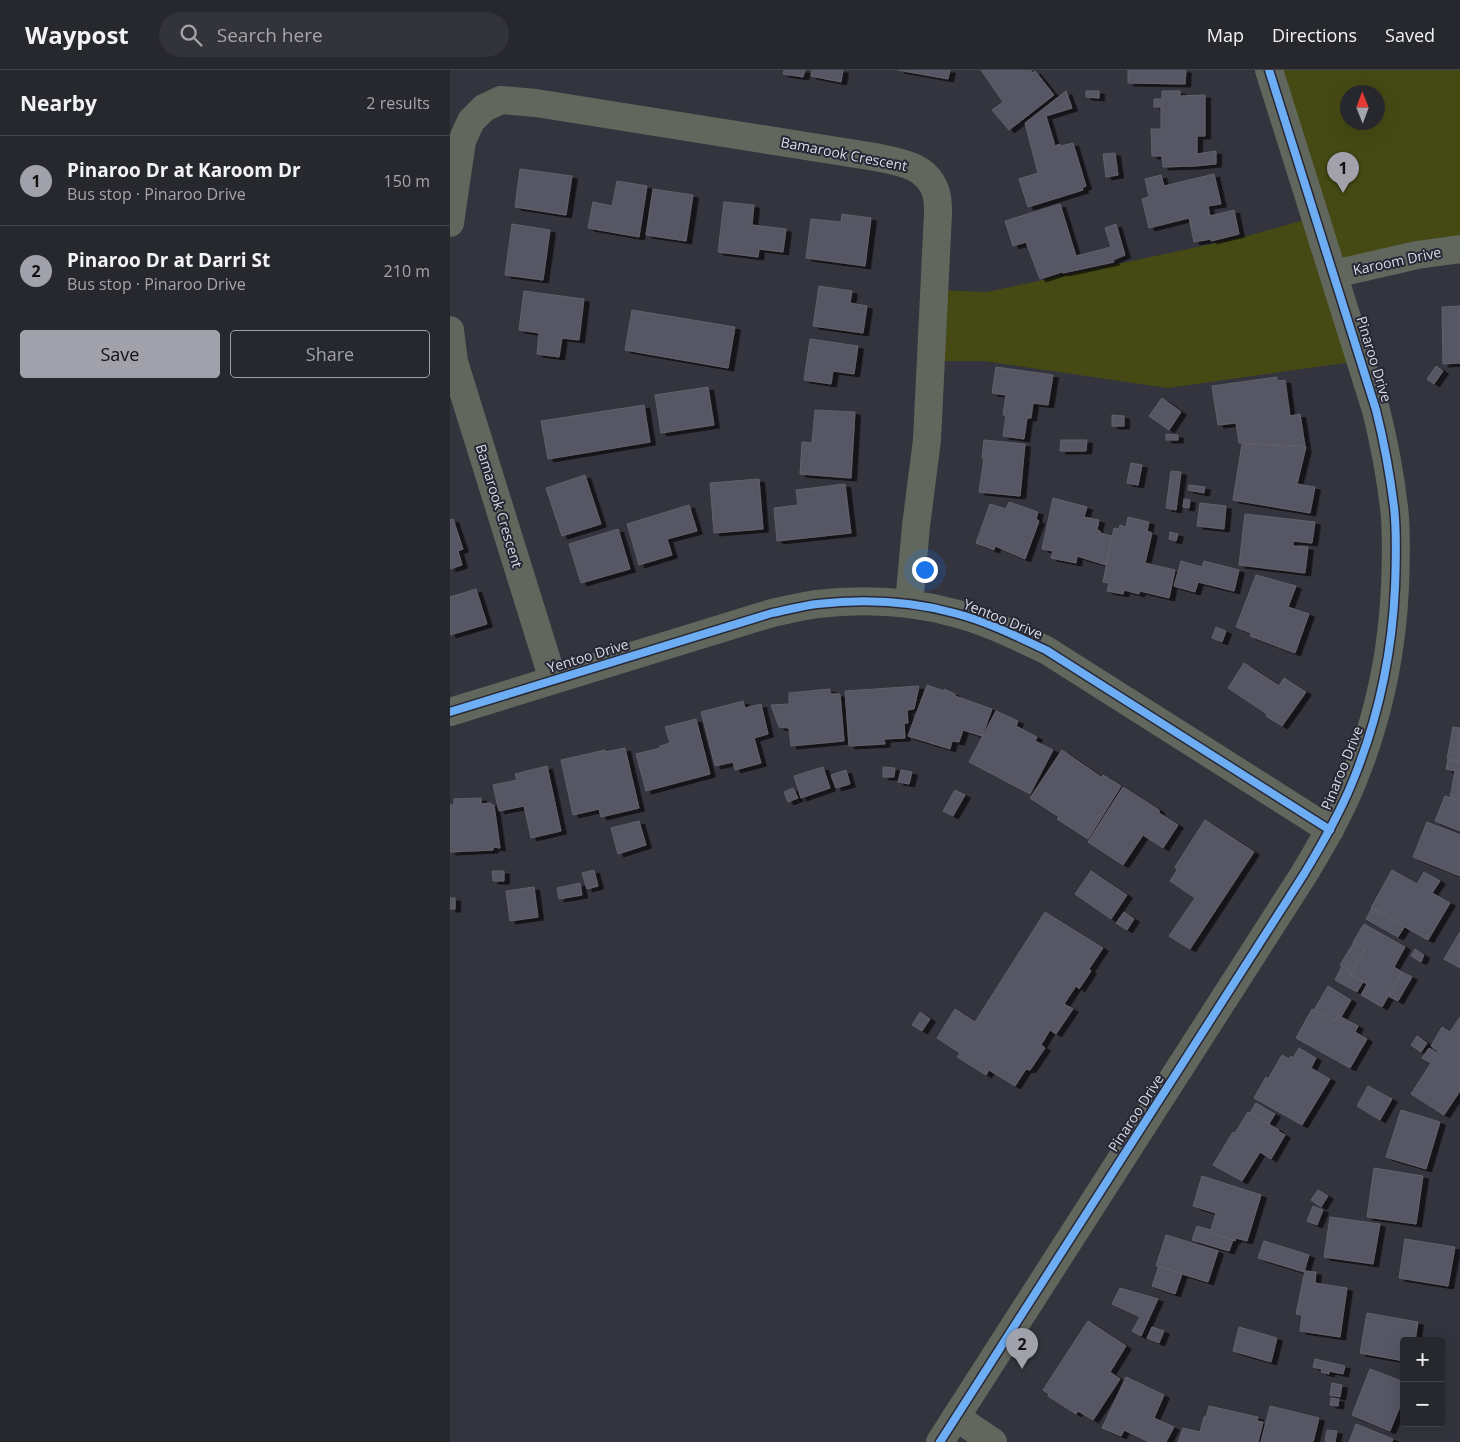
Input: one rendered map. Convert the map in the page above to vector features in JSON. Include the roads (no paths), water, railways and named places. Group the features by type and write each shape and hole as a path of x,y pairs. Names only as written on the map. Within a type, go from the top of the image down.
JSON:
{"street":[{"name":"Pinaroo Drive","path":"940,1442 1330,830 1352,784 1372,732 1388,659 1394,612 1396,559 1394,509 1387,457 1376,410 1269,70"},
{"name":"Bamarook Crescent","path":"450,223 462,141 471,121 484,108 501,100 536,103 900,162 918,169 929,178 936,193 938,213 927,440 916,526 909,604"},
{"name":"Karoom Drive","path":"1334,274 1418,255 1460,249"},
{"name":"Bamarook Crescent","path":"450,330 454,362 553,680"},
{"name":"Yentoo Drive","path":"450,712 772,613 817,604 864,602 909,604 954,613 1002,630 1046,650 1330,830"},
{"path":"956,1417 993,1442"}],"place":[{"name":"Pinaroo Dr at Karoom Dr","path":"1343,193"},
{"name":"Pinaroo Dr at Darri St","path":"1022,1369"}]}
